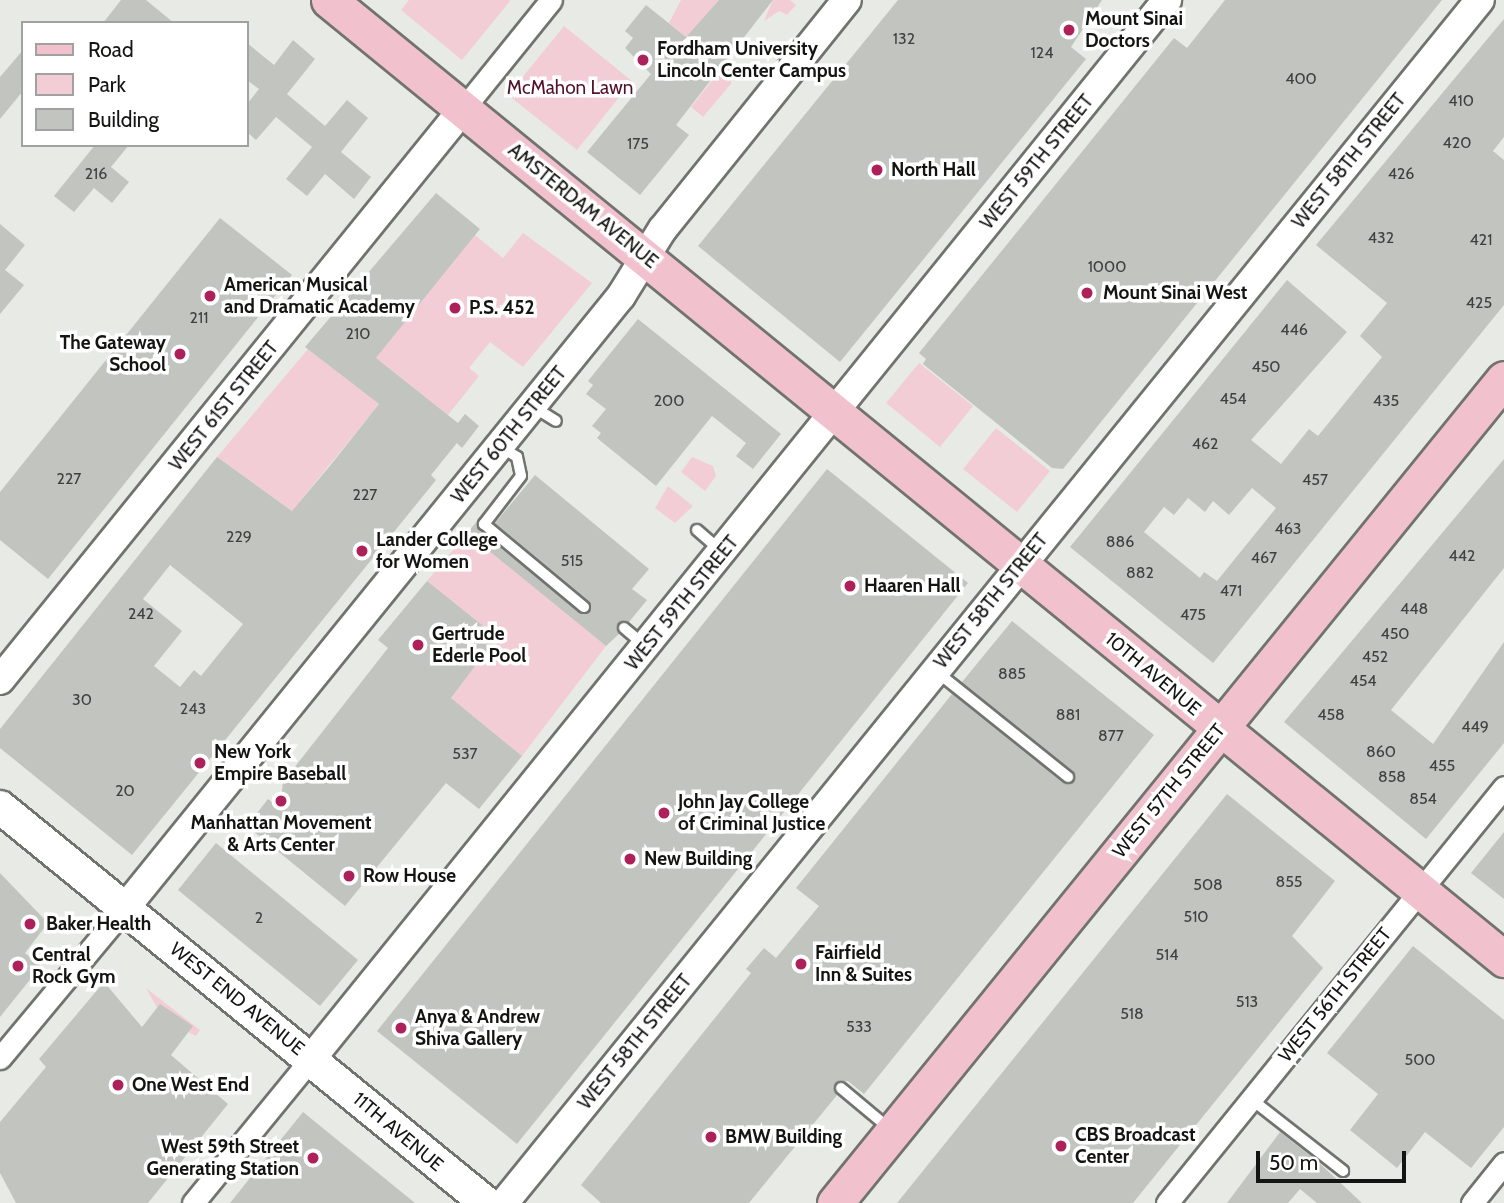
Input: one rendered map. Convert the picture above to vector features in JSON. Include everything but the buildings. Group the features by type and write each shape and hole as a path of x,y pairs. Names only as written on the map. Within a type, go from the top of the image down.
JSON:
{"main road":[{"name":"AMSTERDAM AVENUE","path":"329,0 837,412"},
{"name":"WEST 57TH STREET","path":"835,1203 1504,379"},
{"name":"10TH AVENUE","path":"837,412 1219,730 1504,959"},
{"name":"WEST END AVENUE","path":"0,807 312,1059"},
{"name":"11TH AVENUE","path":"312,1059 486,1203"}],"street":[{"name":"WEST 61ST STREET","path":"0,680 551,0"},
{"name":"WEST 60TH STREET","path":"0,1058 533,406 847,0"},
{"name":"WEST 59TH STREET","path":"193,1203 723,553 1167,0"},
{"name":"WEST 58TH STREET","path":"504,1203 1480,0"},
{"name":"WEST 56TH STREET","path":"1167,1203 1504,787"},
{"path":"1472,1203 1504,1163"}],"lane":[{"path":"533,406 556,421"},
{"path":"500,446 517,457 522,476 484,524 584,607"},
{"path":"697,530 723,553"},
{"path":"624,628 646,647"},
{"path":"935,670 1068,778"},
{"path":"841,1088 893,1131"},
{"path":"1251,1099 1343,1171"}],"green space":[{"path":"409,0 510,1 462,60 401,10"},
{"path":"681,0 719,0 686,37 669,23"},
{"path":"773,0 790,0 796,5 787,15 779,11 764,21"},
{"name":"McMahon Lawn","path":"564,26 632,81 577,150 508,95"},
{"path":"730,58 731,84 703,117 691,107"},
{"path":"523,233 592,283 523,367 490,342 469,368 479,376 448,415 376,358 475,235 503,258"},
{"path":"308,349 379,404 292,511 217,457"},
{"path":"919,363 973,406 940,447 886,403"},
{"path":"996,428 1050,471 1017,512 963,469"},
{"path":"692,457 713,466 716,476 705,491 681,472"},
{"path":"668,486 693,506 675,523 655,508"},
{"path":"467,533 606,646 522,756 451,698 497,637 427,581"},
{"path":"146,988 200,1030 196,1036 164,1020"}],"place":[{"name":"Mount Sinai Doctors","path":"1069,30"},
{"name":"Fordham University Lincoln Center Campus","path":"643,60"},
{"name":"North Hall","path":"877,170"},
{"name":"Mount Sinai West","path":"1087,293"},
{"name":"American Musical and Dramatic Academy","path":"210,296"},
{"name":"P.S. 452","path":"455,308"},
{"name":"The Gateway School","path":"180,354"},
{"name":"Lander College for Women","path":"362,551"},
{"name":"Haaren Hall","path":"850,586"},
{"name":"Gertrude Ederle Pool","path":"418,645"},
{"name":"New York Empire Baseball","path":"200,763"},
{"name":"Manhattan Movement & Arts Center","path":"281,801"},
{"name":"John Jay College of Criminal Justice","path":"664,813"},
{"name":"New Building","path":"630,859"},
{"name":"Row House","path":"349,876"},
{"name":"Baker Health","path":"30,924"},
{"name":"Fairfield Inn & Suites","path":"801,964"},
{"name":"Central Rock Gym","path":"18,966"},
{"name":"Anya & Andrew Shiva Gallery","path":"401,1028"},
{"name":"One West End","path":"118,1085"},
{"name":"BMW Building","path":"711,1137"},
{"name":"CBS Broadcast Center","path":"1061,1146"},
{"name":"West 59th Street Generating Station","path":"313,1158"}]}
